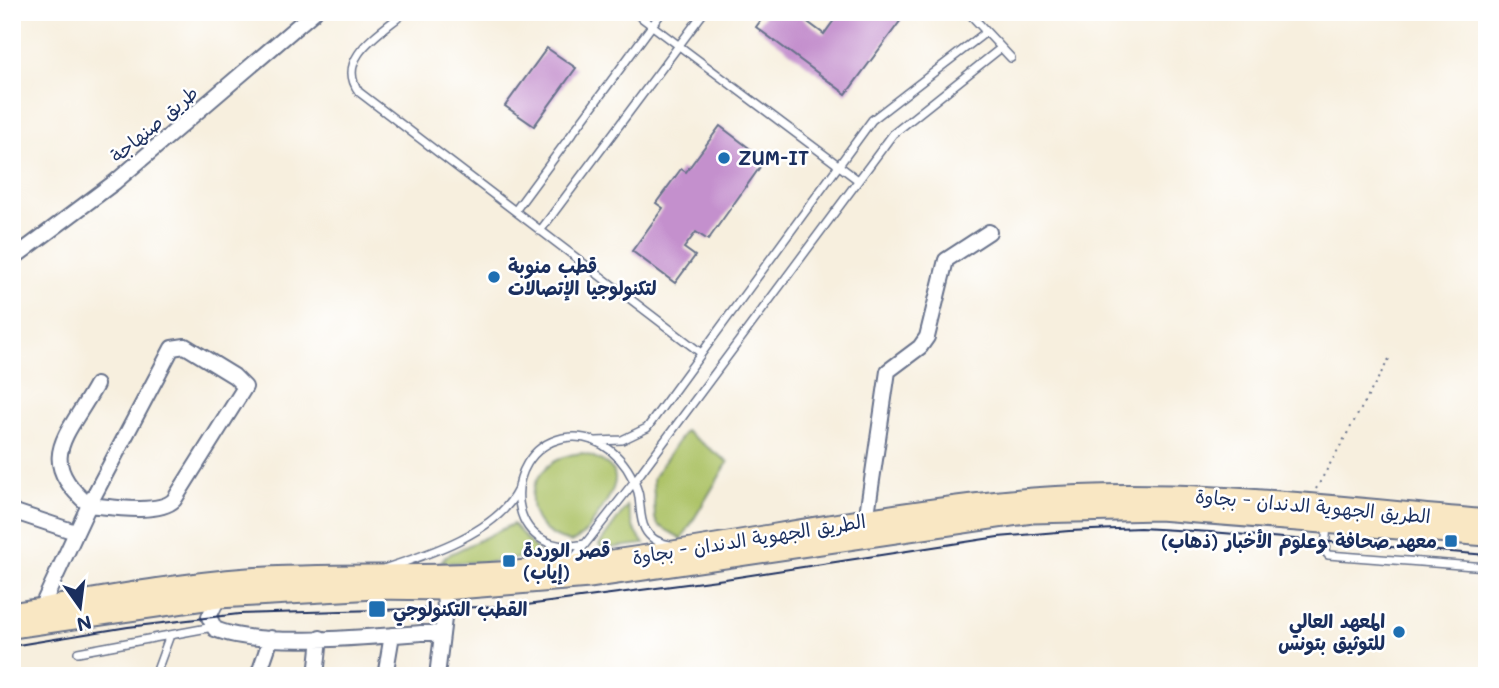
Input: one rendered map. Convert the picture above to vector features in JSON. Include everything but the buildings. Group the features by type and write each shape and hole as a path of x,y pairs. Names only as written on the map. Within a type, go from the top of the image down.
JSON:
{"main road":[{"name":"الطريق الجهوية الدندان - بجاوة","path":"12,628 218,598 375,589 444,581 688,549 962,506 1098,494 1222,497 1307,504 1339,518 1487,536"},
{"name":"الطريق الجهوية الدندان - بجاوة","path":"12,613 162,586 247,578 371,573 444,581 538,583 589,578 1032,513 1159,510 1339,518 1487,520"}],"street":[{"name":"طريق صنهاجة","path":"12,259 115,182 314,12"},
{"path":"866,521 888,371 920,347 927,337 946,260 989,232"},
{"path":"41,608 75,532 89,505 172,348 185,346 244,383 244,391 170,504 152,508 89,505 65,482 57,462 96,385"},
{"path":"12,511 75,532"},
{"path":"247,578 223,589 209,614 213,627 232,635 269,642 434,633 440,638"},
{"path":"437,676 442,650 440,638 444,629 444,581"},
{"path":"385,676 392,635"},
{"path":"316,676 320,638"},
{"path":"258,676 269,642"},
{"path":"269,642 269,676"}],"lane":[{"path":"405,12 355,57 351,73 355,87 701,353"},
{"path":"634,12 858,180"},
{"path":"514,211 662,12"},
{"path":"540,231 704,12"},
{"path":"968,12 1010,58"},
{"path":"589,578 576,573 549,545 535,535 525,521 519,505 519,487 523,470 533,456 547,445 563,438 622,440 647,428 872,120 887,105 986,32"},
{"path":"538,583 557,575 569,565 893,134 1001,48"},
{"path":"597,441 618,456 634,482 642,522 651,538 688,549"},
{"path":"371,573 418,558 498,517 510,504 519,487"},
{"path":"1339,518 1325,551 1328,555 1487,567"},
{"path":"549,545 566,548 584,544"},
{"path":"78,652 213,627"},
{"path":"155,676 170,635"}],"path":[{"path":"1307,504 1389,359"}],"green space":[{"path":"685,431 728,462 682,539 658,525 655,519 653,478"},
{"path":"582,453 607,464 615,477 605,504 589,528 571,542 552,535 540,524 533,510 532,494 537,480 547,467 562,457"},
{"path":"627,506 634,529 644,544 602,549 599,545"},
{"path":"513,524 541,555 491,562 440,563 446,556"}],"tram line":[{"path":"12,646 128,627 239,614 519,606 725,579 998,537 1069,531 1140,528 1211,532 1487,555"}],"place":[{"name":"ZUM-IT","path":"724,158"},
{"name":"قطب منوبة لتكنولوجيا الإتصالات","path":"494,277"},
{"name":"معهد صحافة وعلوم الأخبار (ذهاب)","path":"1451,541"},
{"name":"قصر الوردة (إياب)","path":"509,561"},
{"name":"القطب التكنولوجي","path":"377,609"},
{"name":"المعهد العالي للتوثيق بتونس","path":"1399,632"}]}
